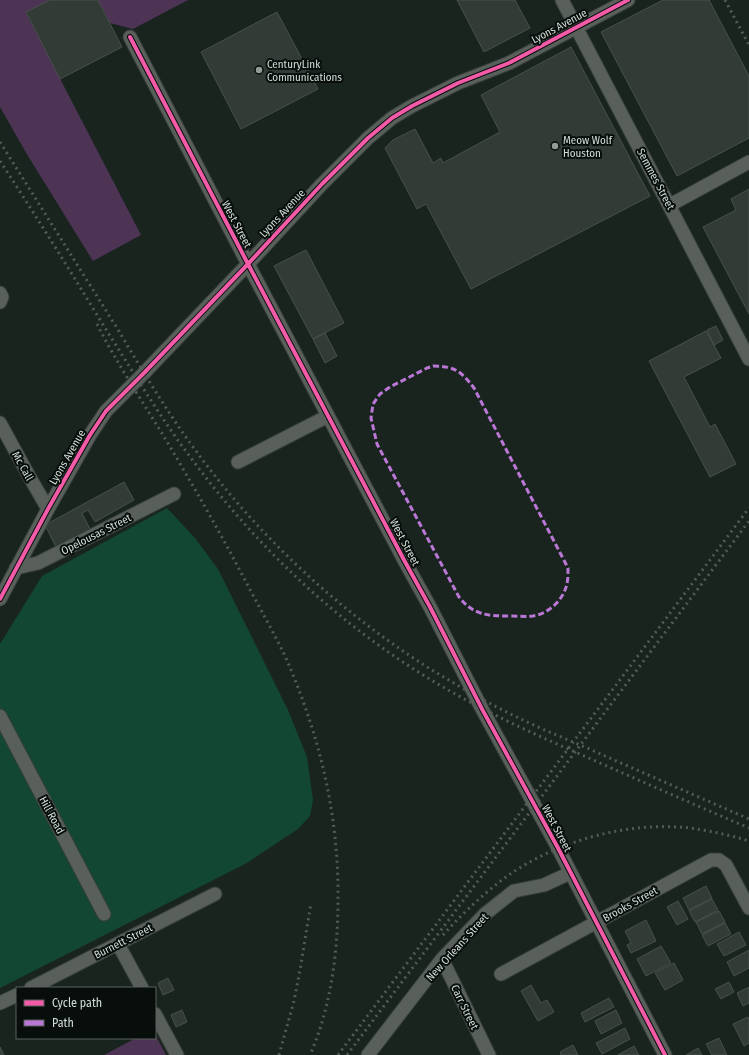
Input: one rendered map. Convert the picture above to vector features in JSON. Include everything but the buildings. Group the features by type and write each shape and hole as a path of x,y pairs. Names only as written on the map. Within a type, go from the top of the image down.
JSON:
{"street":[{"name":"Semmes Street","path":"562,0 749,359"},
{"name":"Lyons Avenue","path":"0,598 48,509 90,435 106,411 155,362 327,179 368,138 392,118 458,83 509,63 628,0"},
{"name":"West Street","path":"130,37 248,264 430,607 482,709 597,922 665,1055"},
{"path":"670,205 749,162"},
{"path":"238,462 328,416"},
{"name":"Mc Call","path":"0,423 48,509"},
{"name":"Opelousas Street","path":"16,568 38,563 174,494"},
{"name":"Hill Road","path":"0,716 104,914"},
{"name":"Brooks Street","path":"501,974 711,860 719,860 726,865 749,908"},
{"name":"New Orleans Street","path":"368,1055 442,959 485,914 514,890 544,885 570,873"},
{"name":"Burnett Street","path":"32,987 215,894"},
{"path":"118,944 141,987"},
{"name":"Carr Street","path":"442,959 489,1055"},
{"path":"0,1003 16,995"},
{"path":"156,1016 177,1055"}],"shaded area":[{"path":"0,0 50,0 26,13 141,235 93,261 28,156 0,107"},
{"path":"98,0 188,0 133,29 110,23"},
{"path":"167,508 195,538 218,569 288,710 307,757 313,800 310,816 298,829 247,863 0,988 0,644 42,576"},
{"path":"156,1036 166,1055 104,1055 134,1039 156,1039"}],"railway":[{"path":"725,0 749,45"},
{"path":"0,142 155,391 185,436 247,514 304,572 334,599 398,648 475,695 540,728 749,819"},
{"path":"0,161 148,396 182,446 218,493 243,522 297,578 326,604 388,652 440,685 480,707 541,737 749,828"},
{"path":"97,324 207,511 276,637 297,685 317,745 325,775 335,836 338,919 335,959 328,999 310,1055"},
{"path":"338,1055 749,508"},
{"path":"347,1055 749,521"},
{"path":"443,935 473,904 506,877 547,853 594,836 618,831 666,827 705,830 749,841"},
{"path":"279,1055 294,1001 311,903"}],"marked path":[{"path":"433,366 452,368 465,377 474,388 568,568 568,578 565,590 555,605 545,612 530,616 504,616 482,614 470,608 459,597 377,444 371,418 373,404 380,394 390,387 433,366"}],"cycle path":[{"path":"0,599 48,509 90,435 106,411 248,264 322,184 368,138 392,118 412,106 458,83 509,63 628,0"},
{"path":"130,37 248,264 430,607 482,709 558,848 665,1055"}],"place":[{"name":"CenturyLink Communications","path":"259,70"},
{"name":"Meow Wolf Houston","path":"555,146"}]}
